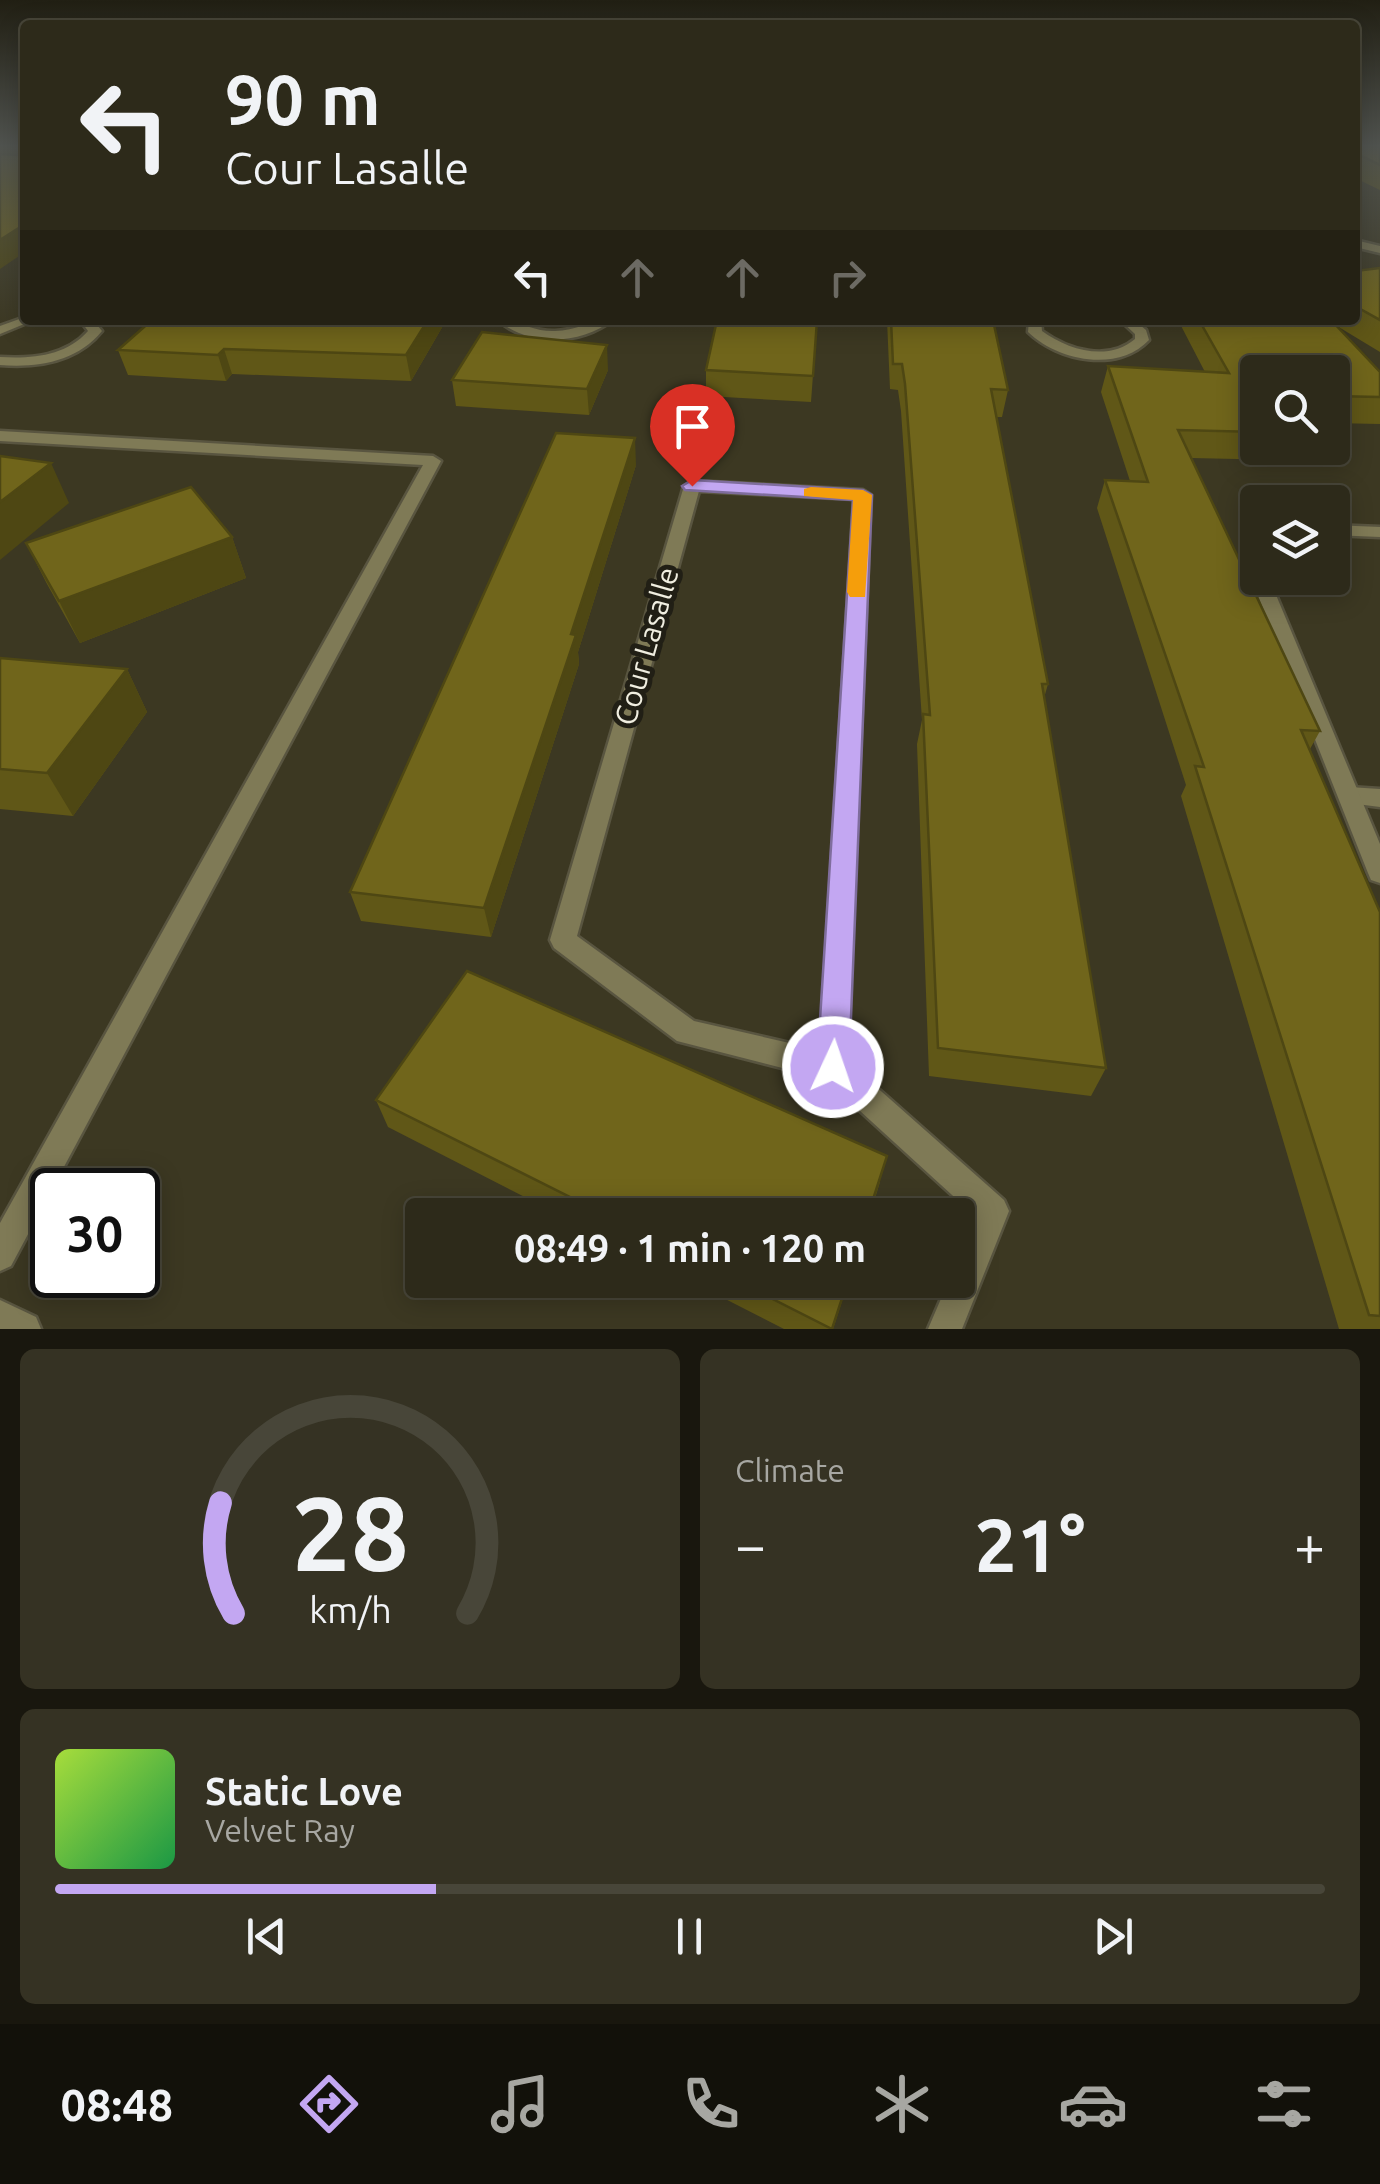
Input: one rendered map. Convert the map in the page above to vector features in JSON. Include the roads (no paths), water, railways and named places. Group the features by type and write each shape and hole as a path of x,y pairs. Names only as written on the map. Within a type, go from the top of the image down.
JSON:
{"street":[{"path":"0,361 48,358 80,346 94,331 90,325"},
{"path":"512,325 519,330 554,334 597,325"},
{"path":"1035,325 1035,332 1043,340 1093,354 1137,347 1141,333 1132,325"},
{"path":"0,436 433,462 0,1255"},
{"name":"Cour Lasalle","path":"833,1067 863,495 692,486 563,940 687,1032 833,1067 993,1211 945,1329"},
{"path":"1350,531 1380,532"},
{"path":"1267,595 1380,874"},
{"path":"1348,796 1380,798"},
{"path":"0,1317 24,1329"}]}
